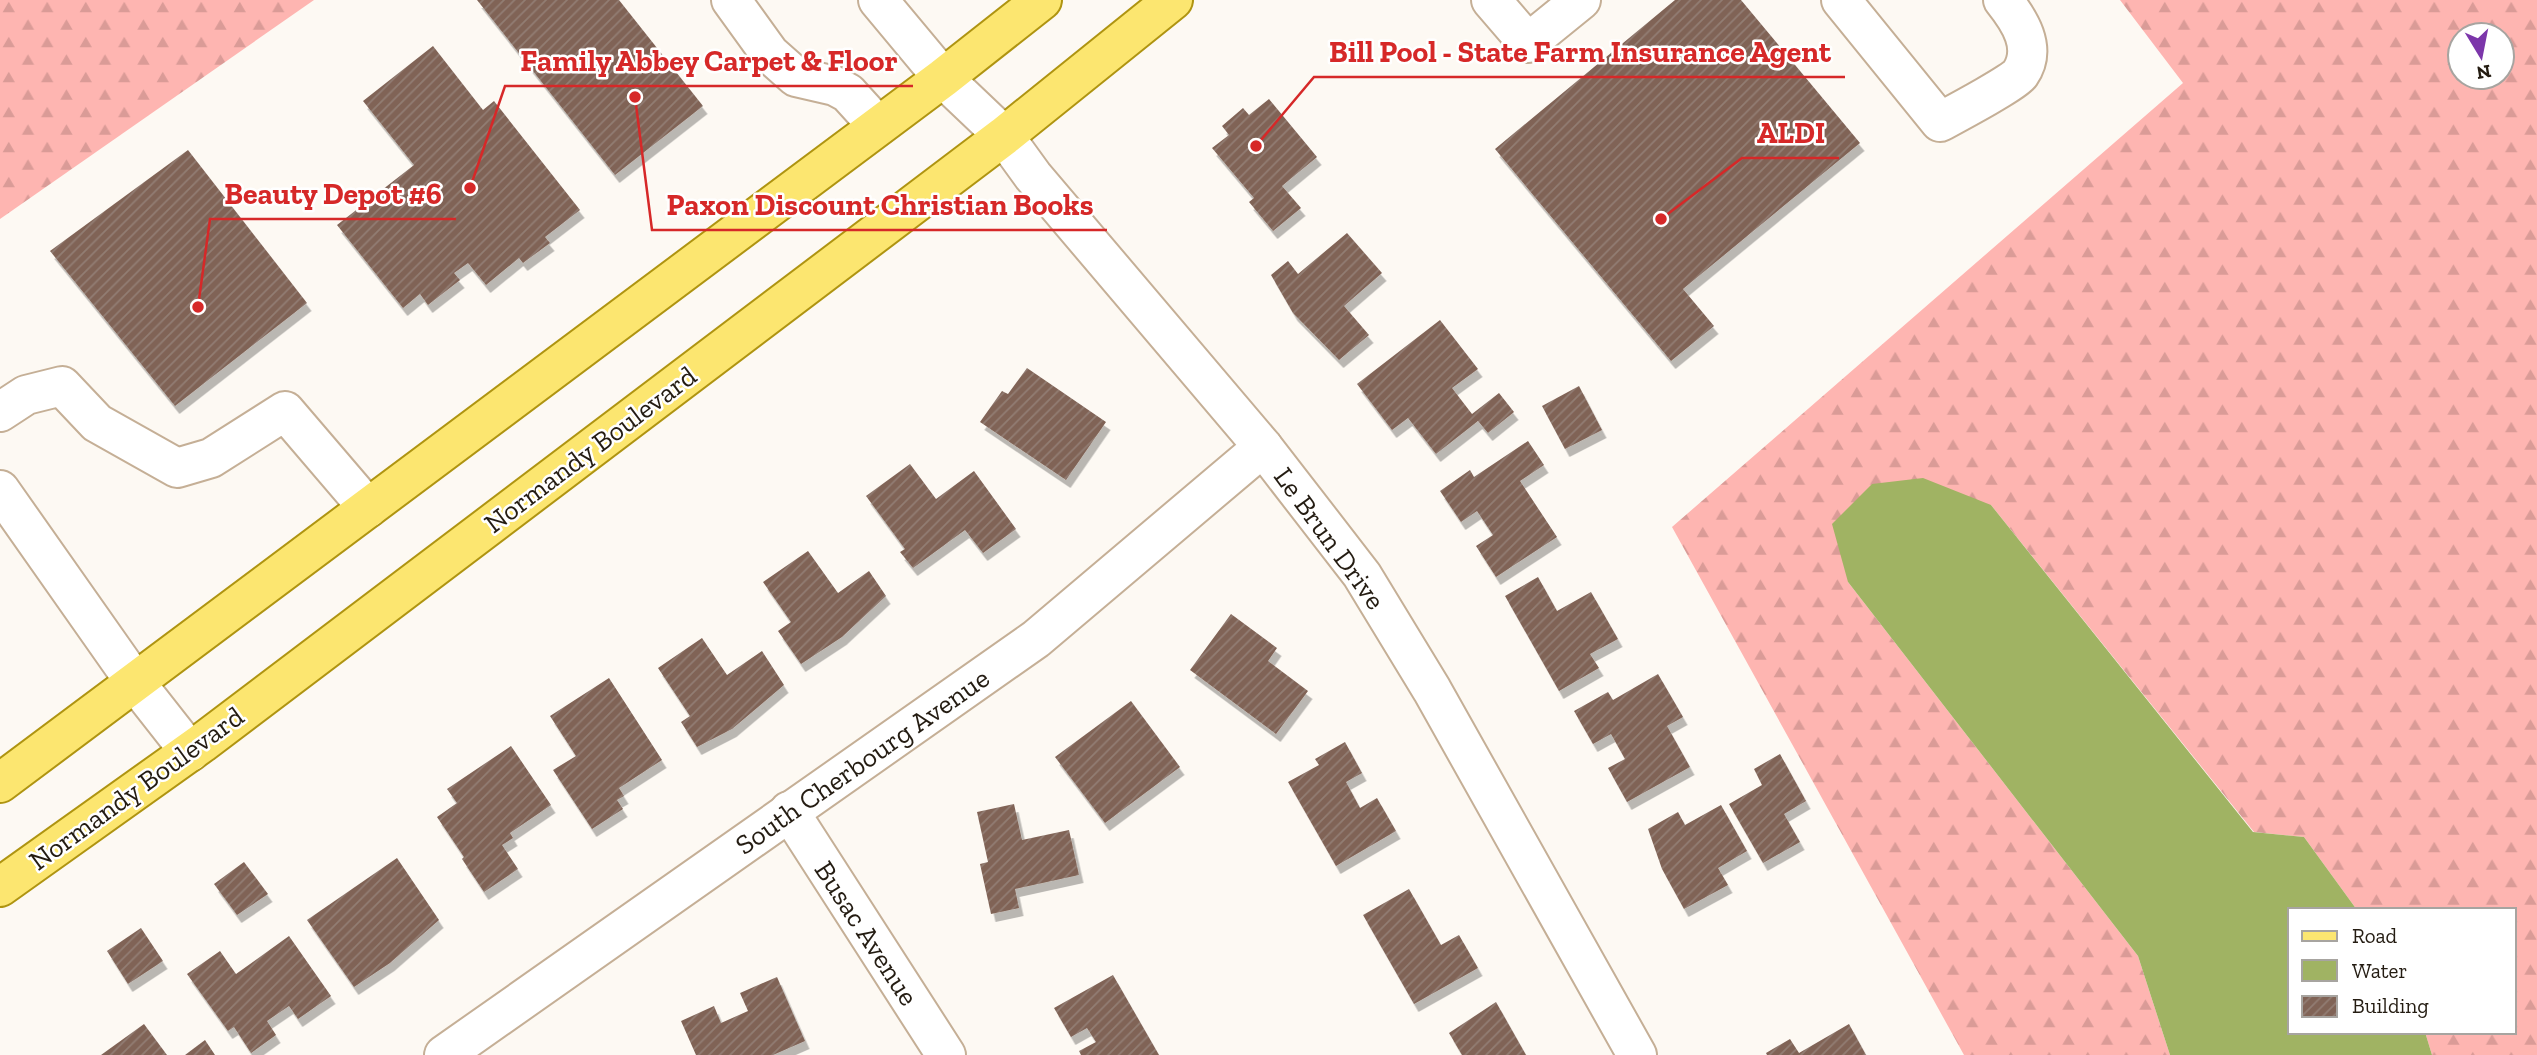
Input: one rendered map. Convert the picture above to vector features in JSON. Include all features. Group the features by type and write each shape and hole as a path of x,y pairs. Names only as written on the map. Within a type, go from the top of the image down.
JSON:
{"main road":[{"path":"0,783 878,127 1042,0"},
{"name":"Normandy Boulevard","path":"0,887 190,751 1004,136 1173,0"}],"street":[{"path":"731,0 770,54 796,77 835,86 848,93 878,127"},
{"name":"Le Brun Drive","path":"878,0 943,78 1004,136 1033,176 1263,447 1362,575 1432,690 1637,1055"},
{"path":"1492,0 1528,43 1581,0"},
{"path":"1841,0 1940,122 2020,75 2028,53 2020,23 2003,0"},
{"path":"0,412 26,395 62,386 97,423 177,468 211,458 285,411 368,508"},
{"name":"South Cherbourg Avenue","path":"444,1055 1036,639 1263,447"},
{"path":"0,491 135,682 190,751"},
{"name":"Busac Avenue","path":"789,811 946,1055"}],"green space":[{"path":"0,0 314,0 0,219"},
{"path":"2120,0 2537,0 2537,1055 2432,1055 2426,1034 2516,1034 2516,908 2356,908 2304,837 2254,832 1991,505 1848,582 2138,956 2170,1055 1964,1055 1672,527 2183,83"}],"water":[{"path":"1923,478 1991,505 2253,832 2304,837 2356,908 2288,908 2288,1034 2426,1034 2432,1055 2170,1055 2138,956 1848,582 1832,524 1872,484"}],"building":[{"path":"477,0 619,0 703,106 615,175"},
{"path":"1675,0 1741,0 1860,143 1683,289 1714,326 1671,361 1495,149"},
{"path":"433,46 483,110 494,101 580,210 545,237 550,243 523,263 519,258 486,285 468,263 454,273 460,280 428,305 420,294 403,308 337,225 414,165 363,101"},
{"path":"1269,99 1317,157 1282,186 1301,208 1273,231 1249,202 1254,198 1212,148 1229,135 1222,126 1243,108 1249,115"},
{"path":"188,150 307,303 175,406 50,251"},
{"path":"1347,233 1382,273 1344,306 1369,335 1339,360 1293,313 1271,275 1288,261 1298,274"},
{"path":"1440,320 1478,369 1452,388 1472,414 1499,393 1514,412 1488,433 1478,421 1436,454 1408,418 1392,430 1357,384"},
{"path":"1027,368 1106,422 1066,480 980,422 1002,391 1008,394"},
{"path":"1579,386 1602,430 1565,449 1542,406"},
{"path":"1528,441 1544,465 1520,481 1557,537 1496,577 1476,546 1493,535 1477,511 1461,522 1440,491 1470,470 1474,477"},
{"path":"910,464 936,499 974,471 1016,529 983,553 965,530 913,568 900,552 905,549 866,496"},
{"path":"808,551 838,593 869,571 886,596 842,637 801,664 778,631 791,622 763,582"},
{"path":"1538,577 1557,611 1591,592 1618,639 1590,654 1599,668 1559,691 1505,596"},
{"path":"1231,614 1277,648 1268,661 1308,691 1276,734 1190,670"},
{"path":"702,638 727,675 762,651 784,685 732,729 697,747 681,722 690,716 658,668"},
{"path":"1658,674 1683,717 1667,726 1690,767 1627,802 1608,768 1625,759 1611,734 1593,744 1574,711 1608,692 1613,700"},
{"path":"609,678 662,760 619,788 624,796 617,800 623,809 592,829 553,770 576,756 550,716"},
{"path":"1131,701 1180,767 1105,823 1055,757"},
{"path":"1345,742 1362,773 1346,782 1360,808 1377,798 1396,831 1336,866 1288,782 1319,765 1315,759"},
{"path":"511,746 551,805 510,833 513,838 502,845 518,869 484,892 437,817 457,803 447,789"},
{"path":"1780,754 1806,801 1784,814 1800,842 1763,863 1729,804 1762,785 1754,769"},
{"path":"1014,804 1022,840 1069,830 1079,875 1015,889 1019,908 991,914 980,864 988,862 977,812"},
{"path":"1721,805 1747,851 1718,868 1728,885 1684,909 1662,869 1648,829 1678,812 1685,825"},
{"path":"397,858 439,920 390,963 354,987 307,920"},
{"path":"244,862 268,894 237,915 214,884"},
{"path":"1409,889 1441,945 1459,935 1478,968 1414,1004 1363,915"},
{"path":"141,928 163,961 128,984 107,951"},
{"path":"289,936 331,996 298,1019 289,1006 267,1021 276,1035 251,1053 234,1027 228,1031 187,974 220,951 236,974"},
{"path":"1113,975 1159,1055 1081,1055 1079,1051 1096,1042 1087,1028 1071,1037 1054,1008"},
{"path":"777,977 805,1041 773,1055 696,1055 681,1021 714,1006 721,1023 748,1011 740,993"},
{"path":"1496,1002 1526,1055 1462,1055 1449,1033"},
{"path":"144,1024 167,1055 101,1055"},
{"path":"1849,1024 1866,1055 1766,1053 1790,1039 1799,1053"},
{"path":"205,1040 215,1055 185,1055"}],"place":[{"name":"Paxon Discount Christian Books","path":"635,97"},
{"name":"Bill Pool - State Farm Insurance Agent","path":"1256,146"},
{"name":"Family Abbey Carpet & Floor","path":"470,188"},
{"name":"ALDI","path":"1661,219"},
{"name":"Beauty Depot #6","path":"198,307"}]}
